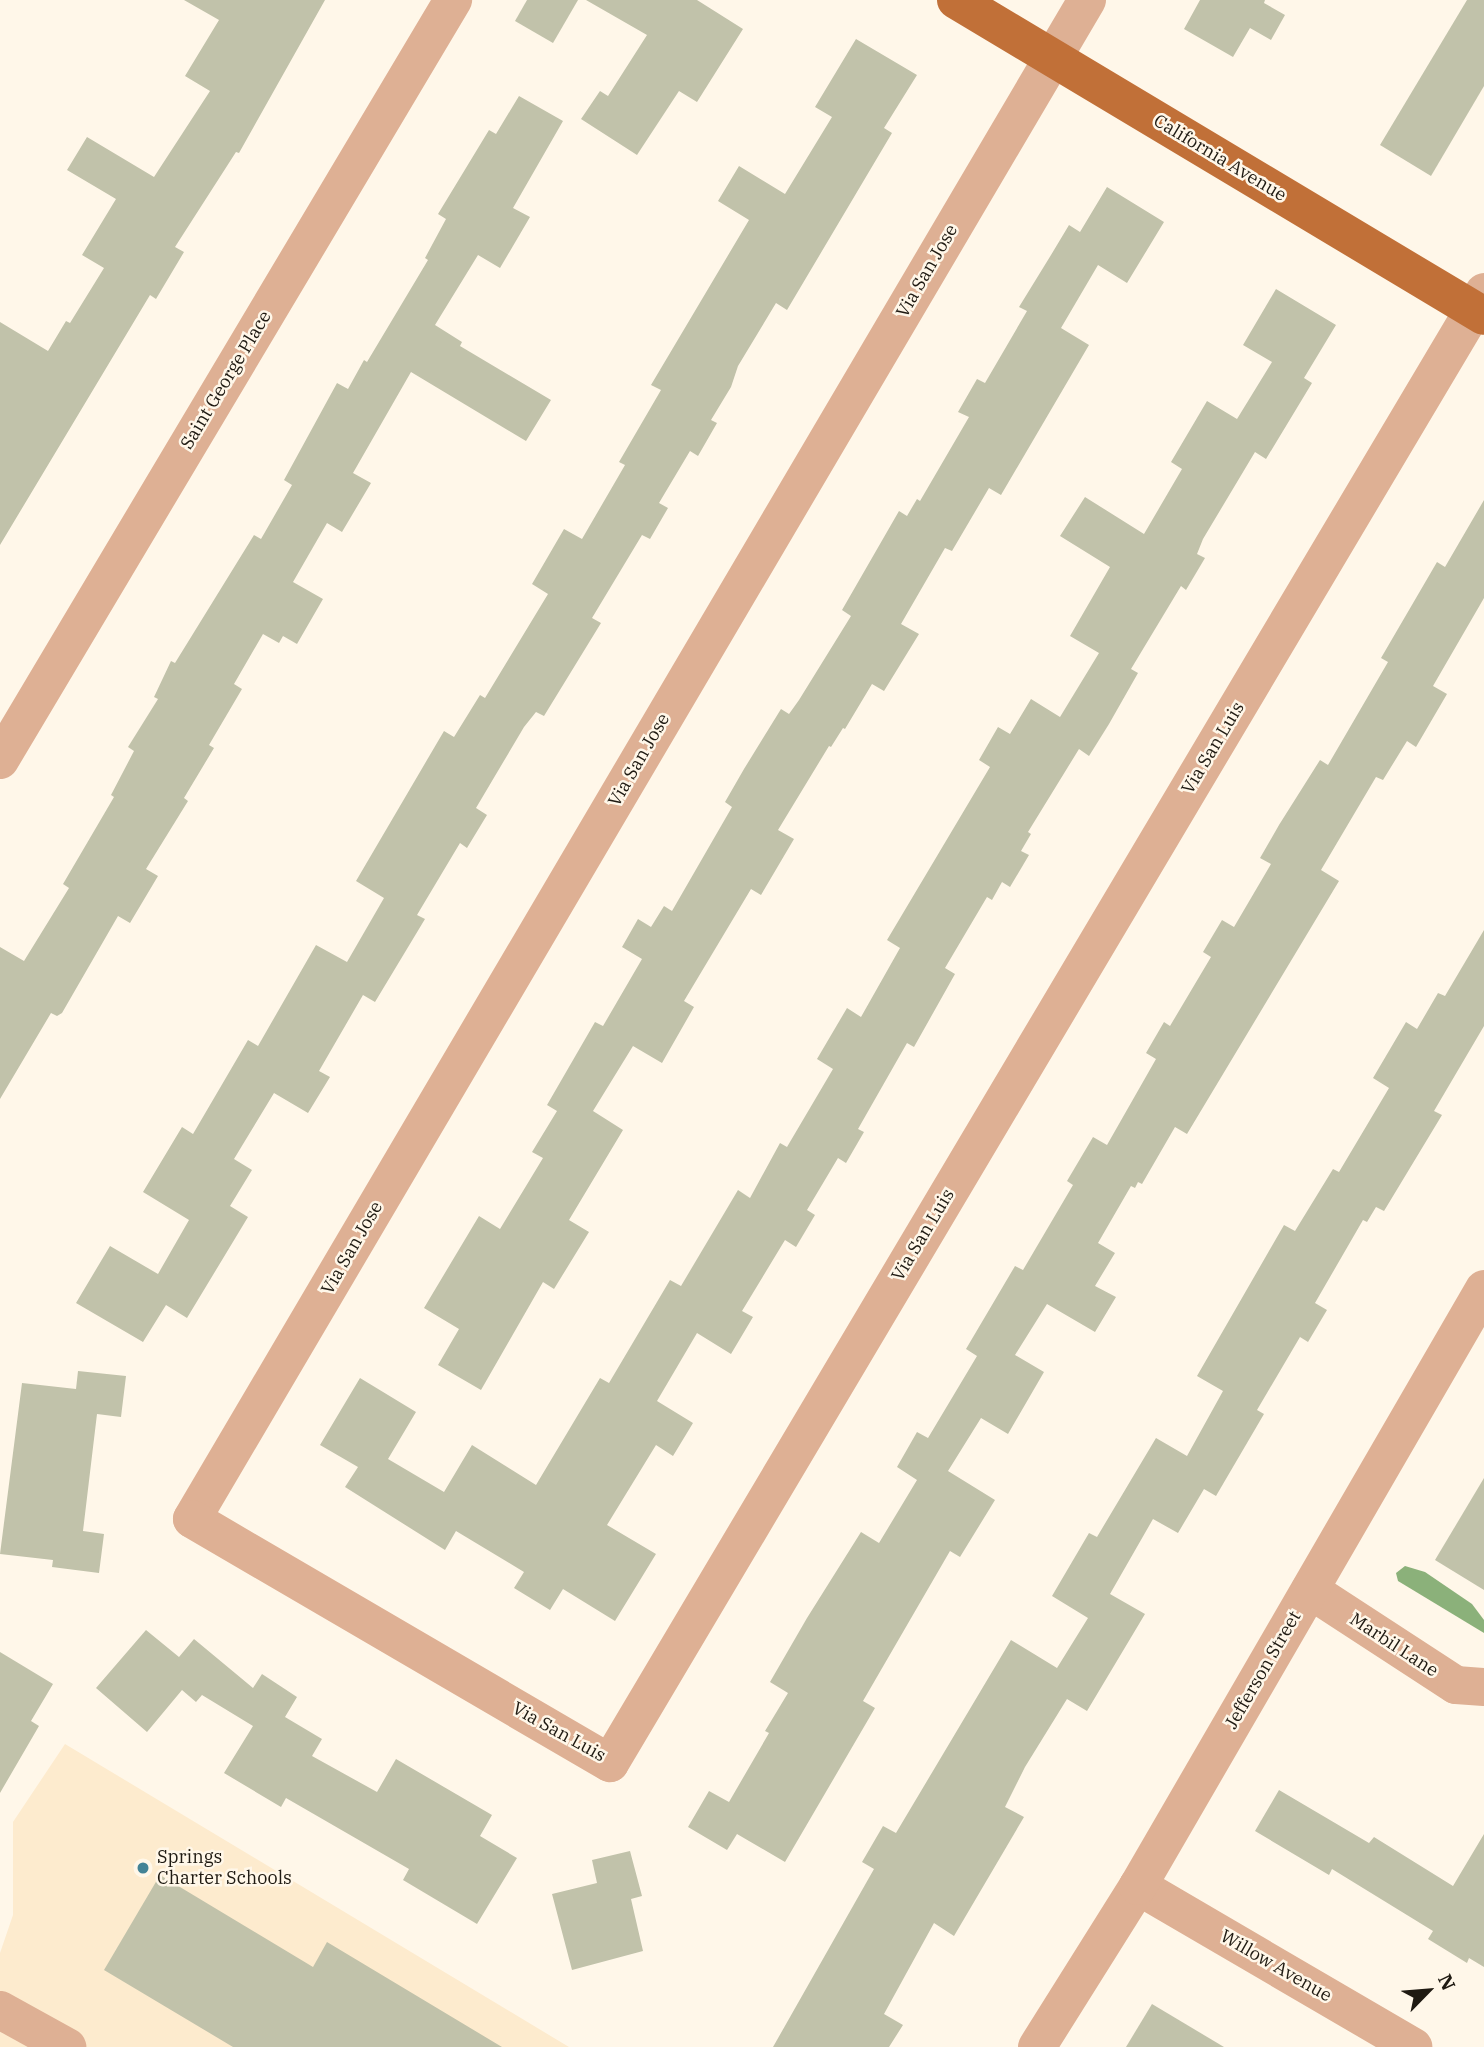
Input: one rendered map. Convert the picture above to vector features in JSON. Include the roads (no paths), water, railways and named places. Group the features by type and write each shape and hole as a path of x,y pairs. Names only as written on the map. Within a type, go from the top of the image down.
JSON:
{"main road":[{"name":"California Avenue","path":"956,0 1480,306"}],"street":[{"name":"Saint George Place","path":"0,761 453,0"},
{"name":"Via San Jose","path":"192,1519 1087,0"},
{"name":"Via San Luis","path":"192,1519 610,1763 1480,306"},
{"name":"Jefferson Street","path":"1037,2047 1138,1886 1484,1289"},
{"name":"Marbil Lane","path":"1310,1590 1456,1685 1484,1688"},
{"name":"Willow Avenue","path":"1138,1886 1413,2047"},
{"path":"7,2026 67,2047"}],"place":[{"name":"Springs Charter Schools","path":"143,1868"}]}
